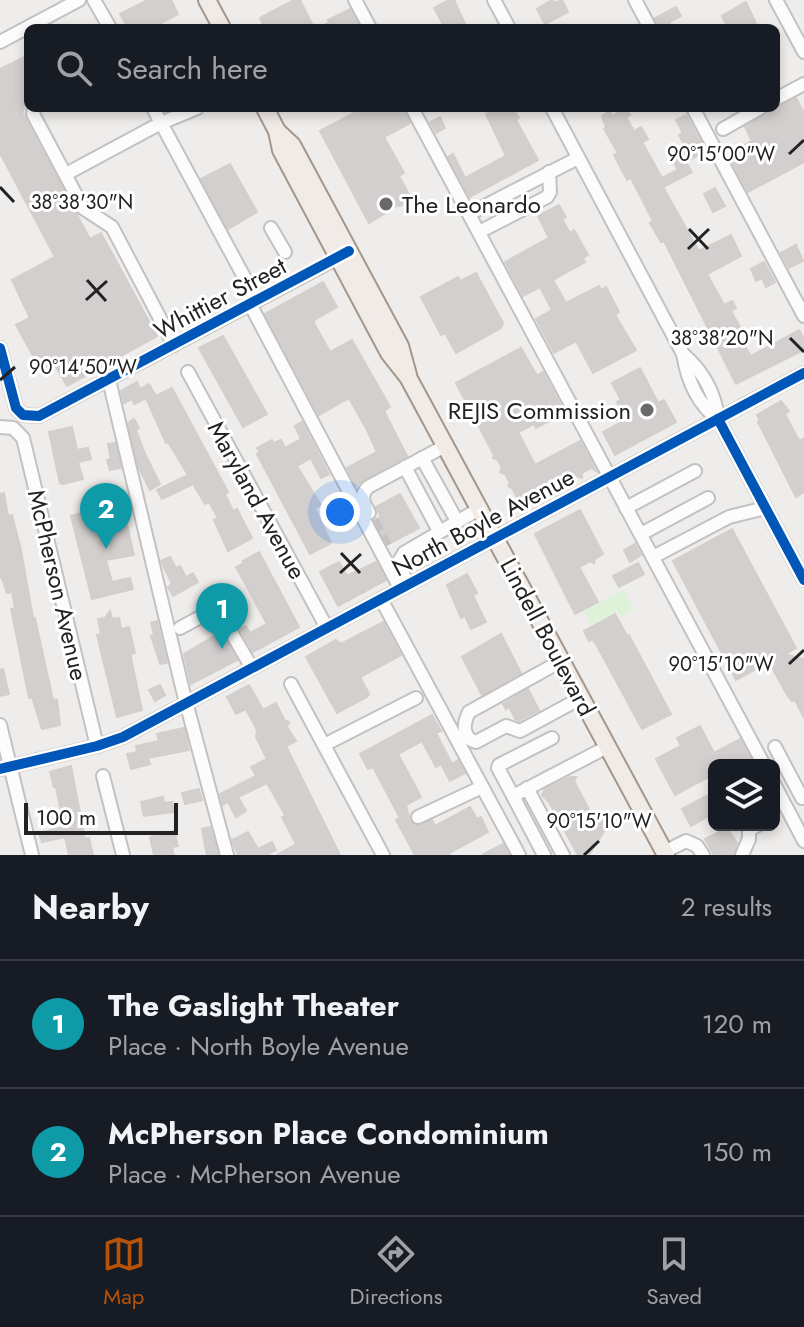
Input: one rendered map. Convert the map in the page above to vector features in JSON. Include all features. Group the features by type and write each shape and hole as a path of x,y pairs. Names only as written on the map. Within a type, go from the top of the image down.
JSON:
{"main road":[{"path":"207,0 220,24"},
{"name":"Lindell Boulevard","path":"267,112 277,131 281,150 344,254 389,353 408,377 665,853"}],"street":[{"path":"45,24 79,0"},
{"path":"94,0 108,24"},
{"path":"355,0 368,24"},
{"path":"494,0 507,24"},
{"path":"635,0 648,24"},
{"path":"776,0 804,52"},
{"path":"0,42 24,32"},
{"path":"780,97 804,84"},
{"path":"33,112 83,208 112,227 174,345"},
{"path":"155,112 404,586"},
{"path":"66,174 187,112"},
{"path":"414,112 761,759"},
{"path":"554,112 683,354 688,377 703,405 718,419 804,580"},
{"path":"695,112 804,316"},
{"path":"723,129 753,112"},
{"path":"469,214 578,158"},
{"path":"479,232 547,197 550,192 549,172"},
{"path":"271,228 285,252"},
{"name":"Whittier Street","path":"0,348 13,402 23,415 34,417 45,414 344,254"},
{"name":"Maryland Avenue","path":"188,372 327,628"},
{"name":"North Boyle Avenue","path":"5,767 123,737 804,373"},
{"path":"109,380 227,855"},
{"name":"McPherson Avenue","path":"6,427 23,438 97,746"},
{"path":"373,521 362,499 368,487 445,446"},
{"path":"422,458 439,531"},
{"path":"405,467 457,521"},
{"path":"626,508 695,471"},
{"path":"641,534 708,498"},
{"path":"653,557 729,517 765,508"},
{"path":"398,563 404,553 479,509"},
{"path":"386,546 398,563 404,586"},
{"path":"381,599 519,855"},
{"path":"180,628 217,608 252,668"},
{"path":"561,661 469,712 464,729 466,735 476,742 506,726 520,731 581,698"},
{"path":"291,684 383,855"},
{"path":"324,745 416,698"},
{"path":"0,725 5,767 32,855"},
{"path":"544,855 498,768 552,738"},
{"path":"513,796 607,747"},
{"path":"775,747 803,798"},
{"path":"103,776 123,855"},
{"path":"418,817 482,787"},
{"path":"527,788 563,855"},
{"path":"780,795 804,841"},
{"path":"742,855 749,831"},
{"path":"665,853 686,841 697,846 703,855"}],"green space":[{"path":"624,590 634,610 621,617 617,611 591,625 584,611"}],"building":[{"path":"148,0 171,0 178,14 159,24 126,24 120,14"},
{"path":"294,0 300,0 312,24 263,24 260,18"},
{"path":"454,0 465,24 443,24 434,8"},
{"path":"552,0 554,3 562,0 568,12 545,24 537,9"},
{"path":"746,2 756,24 726,24 722,16"},
{"path":"676,7 681,16 670,24 657,24 655,18"},
{"path":"350,9 358,24 326,24"},
{"path":"24,57 22,113 90,239 101,233 157,336 67,386 55,365 42,372 16,325 30,318 12,280 55,257 0,153 0,69"},
{"path":"796,98 804,113 804,162 748,192 728,154 752,141 745,127 767,112 780,112 780,107"},
{"path":"356,112 405,112 410,123 384,137 404,173 399,176 412,200 369,223 320,131"},
{"path":"515,112 519,118 516,120 538,160 470,197 448,157 453,154 465,178 506,156 486,114"},
{"path":"610,112 612,116 628,112 630,115 626,117 634,131 641,127 648,139 642,142 662,178 678,170 671,158 687,150 676,120 686,115 706,151 686,162 692,172 663,187 699,251 731,235 741,256 707,274 724,305 732,301 736,308 731,311 742,331 734,335 742,350 746,348 751,356 799,330 804,339 804,350 736,384 664,241 661,242 650,223 653,221 631,178 627,180 614,155 618,153 604,129 602,116"},
{"path":"440,117 445,128 436,133 430,122"},
{"path":"230,164 257,212 228,229 201,179"},
{"path":"715,188 725,206 713,212 704,194"},
{"path":"559,205 570,233 574,230 588,255 583,258 585,262 553,280 566,303 599,286 601,290 606,287 619,312 615,315 636,350 593,373 576,341 554,353 536,319 552,310 540,287 523,296 505,262 549,238 538,216"},
{"path":"796,245 803,261 789,268 781,253"},
{"path":"764,262 775,282 766,287 762,278 756,281 751,269"},
{"path":"476,273 503,323 501,328 456,353 445,333 441,335 421,297 458,277 460,281"},
{"path":"323,282 337,307 313,321 330,352 352,340 390,407 384,411 407,456 356,486 347,468 377,452 367,430 349,398 319,415 265,314"},
{"path":"223,336 267,414 243,427 199,348"},
{"path":"521,348 537,376 543,372 565,413 536,428 534,424 518,432 535,465 580,441 596,471 591,468 582,473 582,478 574,475 572,483 568,481 558,486 558,490 551,487 549,493 518,509 519,501 508,486 510,483 505,474 500,472 502,468 493,458 456,383"},
{"name":"REJIS Commission","path":"640,368 658,403 664,400 676,422 615,455 603,432 626,420 617,402 621,400 612,383"},
{"path":"137,382 140,389 149,384 156,396 172,388 228,492 225,494 233,511 237,509 252,538 228,551 214,520 218,518 193,484 162,499 157,490 188,475 166,443 146,398 134,404 132,399 124,403 121,391"},
{"path":"781,401 789,411 785,414 797,437 800,441 804,438 804,492 796,497 758,422 757,415"},
{"path":"134,419 145,454 160,484 150,490 139,468 128,423"},
{"path":"302,422 329,474 321,478 311,458 297,466 321,505 315,508 331,543 310,554 257,454 260,452 257,448 272,440 274,443 281,440 285,448 301,439 295,426"},
{"path":"72,427 77,450 88,448 91,459 78,462 83,479 63,484 60,483 49,432"},
{"path":"115,443 121,468 110,470 108,444"},
{"path":"4,493 8,516 12,515 21,550 33,618 53,700 57,700 60,725 42,729 32,697 29,698 11,609 15,608 12,592 7,593 0,578 0,494"},
{"path":"400,494 419,528 387,545 374,520 381,517 376,507"},
{"path":"122,504 134,555 106,560 112,582 130,578 133,589 92,599 71,516 82,513 83,516"},
{"path":"580,510 603,554 594,563 590,561 579,567 598,602 575,614 535,534"},
{"path":"732,529 796,648 785,654 803,659 804,718 769,662 736,680 673,561"},
{"path":"635,544 641,555 630,562 624,550"},
{"path":"259,552 299,627 253,652 240,629 246,626 250,633 267,624 236,567"},
{"path":"170,557 186,577 193,573 198,582 173,596 168,587 172,584 161,561"},
{"path":"339,562 347,576 376,562 386,580 338,606 320,572"},
{"path":"638,563 644,574 619,587 613,576"},
{"path":"467,574 477,593 473,596 486,622 471,629 465,616 461,618 447,585"},
{"path":"110,611 112,619 119,618 121,629 129,627 135,653 131,654 131,658 142,710 117,717 97,635 101,634 98,619 105,618"},
{"path":"615,614 671,714 642,729 596,644 592,639 589,641 584,631"},
{"path":"157,621 167,663 160,664 151,636 154,635 151,623"},
{"path":"383,622 401,655 360,677 369,694 337,713 306,657 336,640 341,644"},
{"path":"221,632 237,660 191,684 184,654"},
{"path":"501,634 521,673 482,695 462,657"},
{"path":"3,669 9,694 0,696 0,670"},
{"path":"160,685 165,695 155,701 149,690"},
{"path":"249,685 263,710 276,703 285,721 289,722 287,727 296,741 286,746 340,855 277,855 296,844 282,817 284,813 267,783 238,797 246,811 236,817 228,802 223,805 220,794 256,776 251,767 267,759 246,709 236,714 227,697"},
{"path":"528,689 539,710 516,720 509,707 506,709 503,704"},
{"path":"432,715 441,731 436,733 452,764 458,760 465,773 450,781 441,764 436,767 422,741 398,754 421,797 406,805 410,821 417,826 432,820 435,826 470,807 477,819 481,817 488,832 450,855 415,855 373,767 368,769 360,754"},
{"path":"700,726 714,753 740,739 751,759 708,759 708,777 675,795 656,759 681,746 677,738"},
{"path":"184,728 189,750 148,758 150,764 131,769 127,754 137,752 136,746 159,741 157,734"},
{"path":"71,766 85,839 89,838 93,855 69,855 65,837 42,842 39,833 64,827 50,772"},
{"path":"576,777 574,781 594,819 607,822 589,855 578,855 549,802 542,795 545,789"},
{"path":"199,789 202,800 185,804 182,793"},
{"path":"708,795 708,816 691,826 682,809"},
{"path":"163,797 164,803 172,802 174,812 144,816 141,802"},
{"path":"210,827 218,855 207,855 202,829"},
{"path":"174,831 178,846 172,847 174,855 154,855 150,837"},
{"path":"721,831 729,831 737,843 733,855 714,855 705,839"},
{"path":"248,832 258,849 272,842 276,850 266,855 238,855 232,840"},
{"path":"503,844 509,855 482,855"}],"tunnel":[{"path":"373,521 386,546"}],"cycle path":[{"path":"0,348 16,408 23,415 39,416 349,251"},
{"path":"0,769 123,737 804,373"},
{"path":"718,419 804,580"}],"place":[{"name":"The Leonardo","path":"386,204"},
{"name":"REJIS Commission","path":"647,410"},
{"name":"McPherson Place Condominium","path":"106,549"},
{"name":"The Gaslight Theater","path":"222,649"}]}
